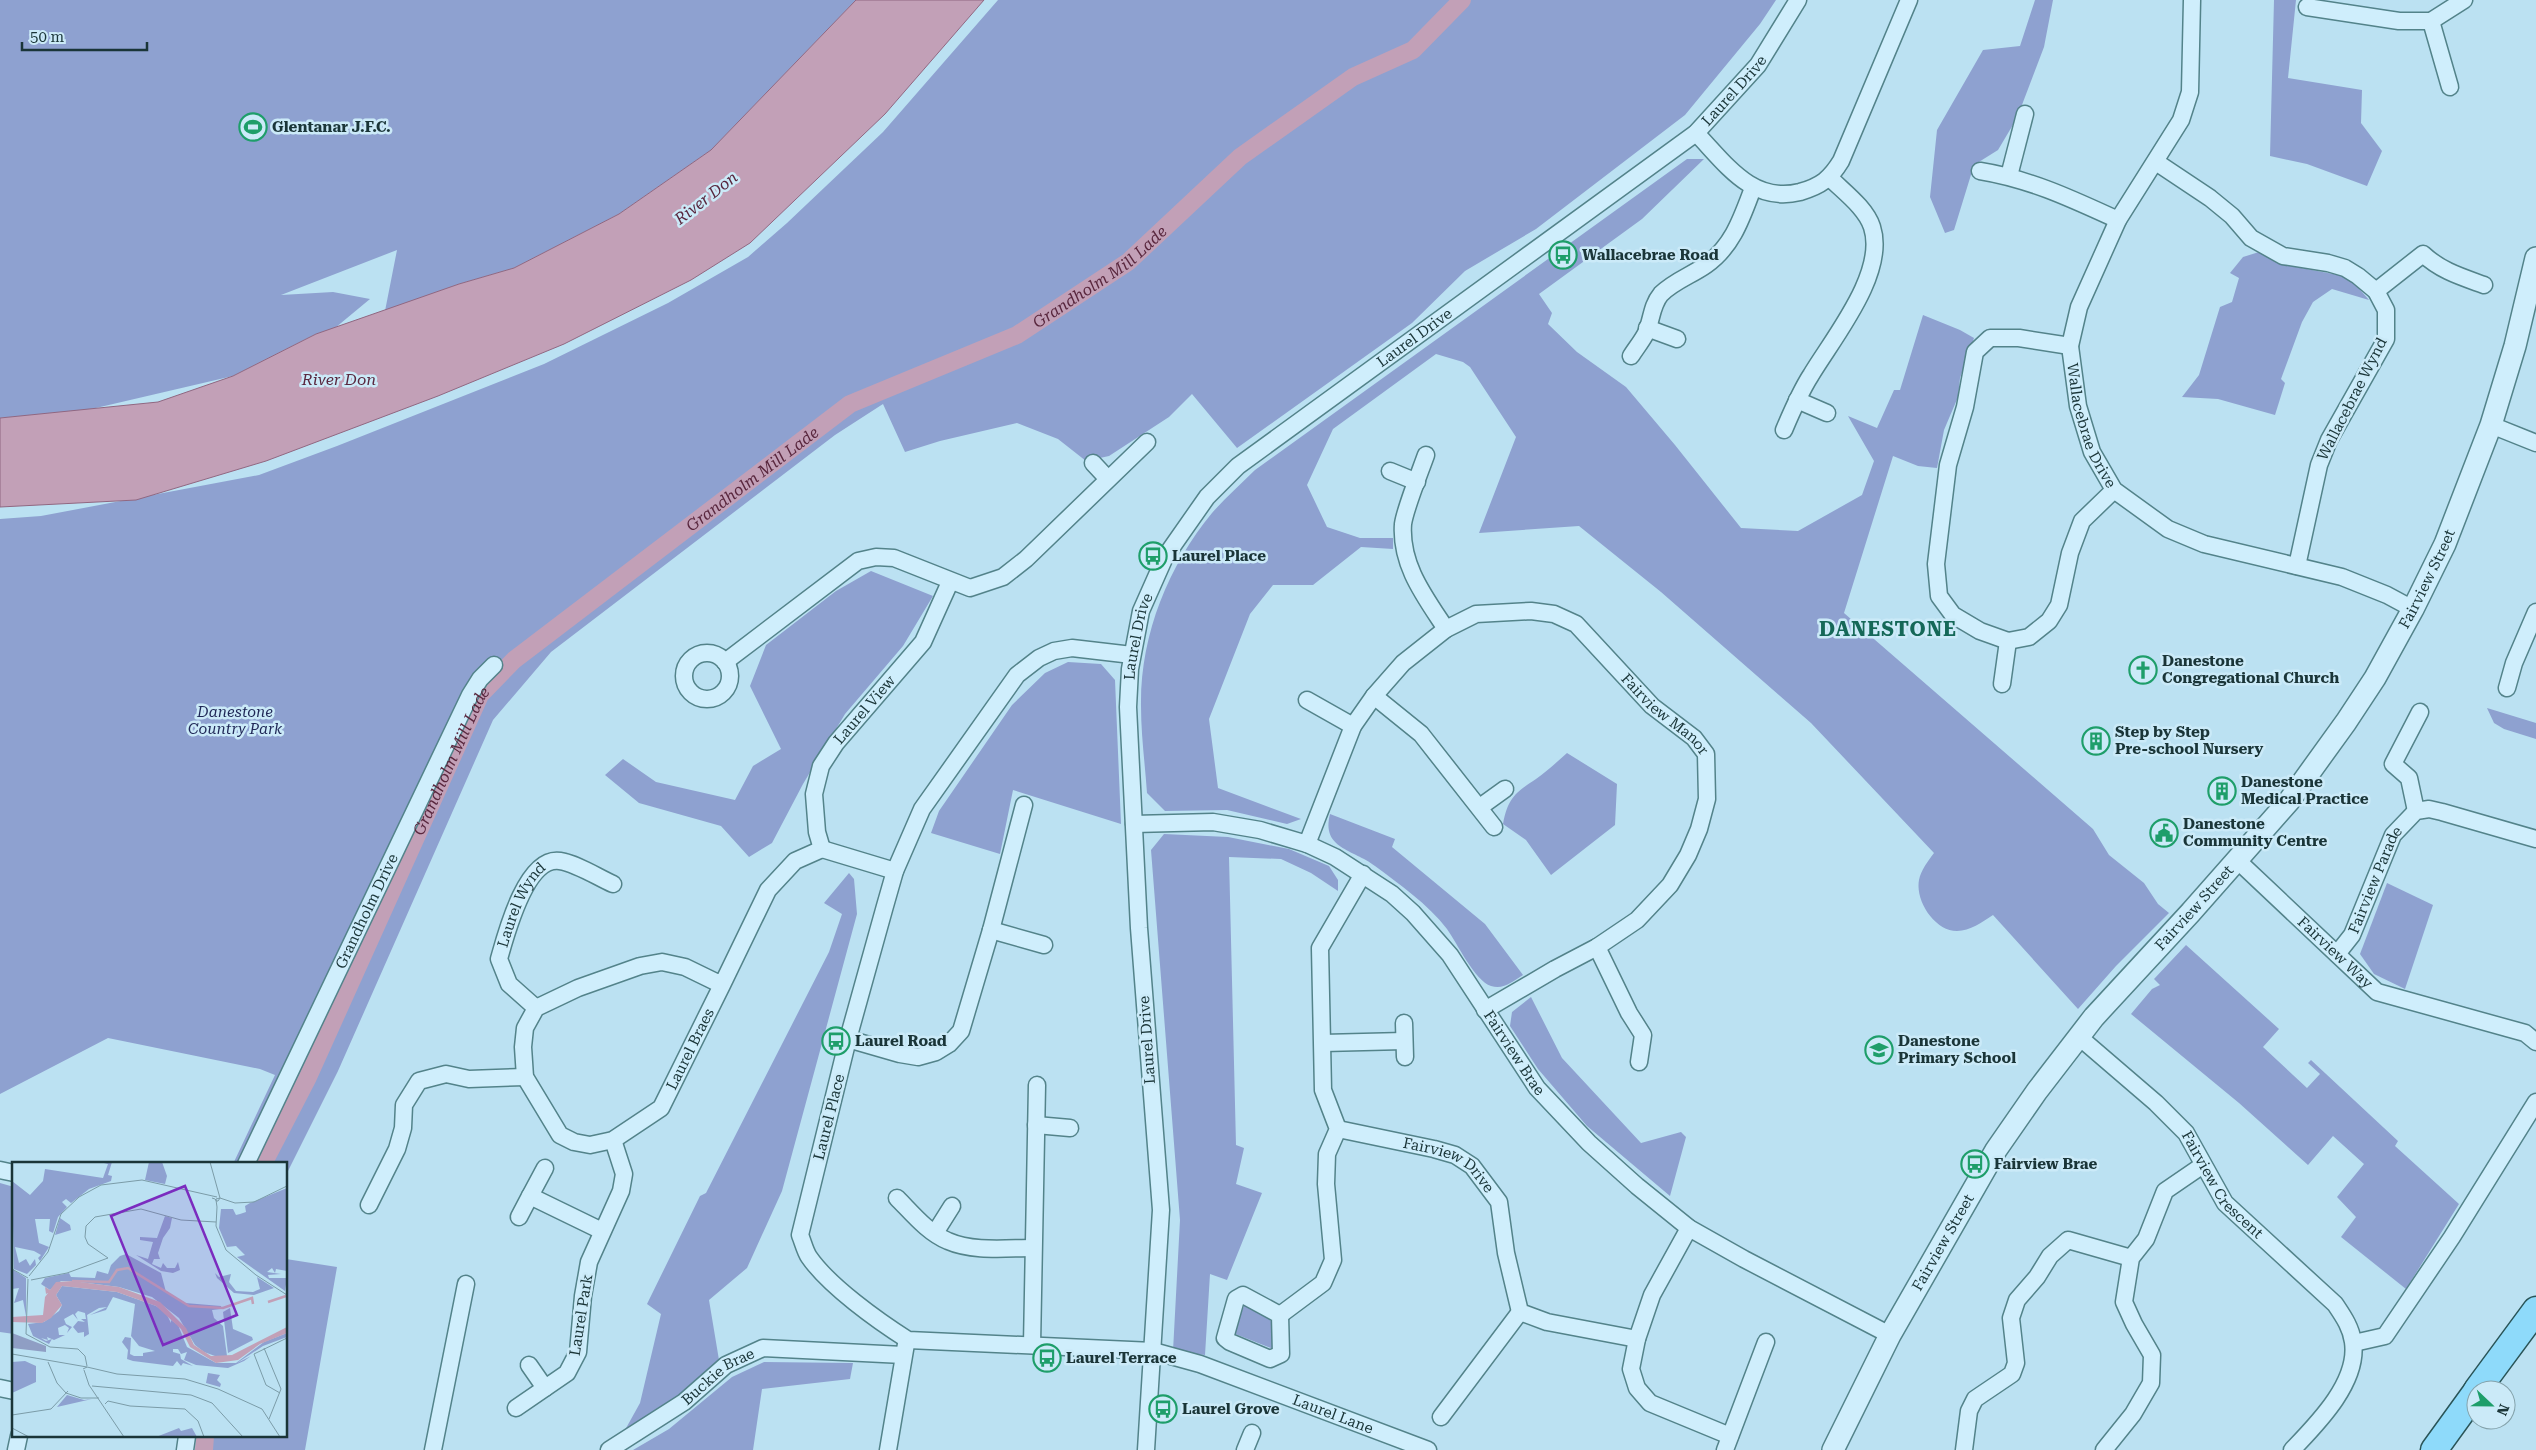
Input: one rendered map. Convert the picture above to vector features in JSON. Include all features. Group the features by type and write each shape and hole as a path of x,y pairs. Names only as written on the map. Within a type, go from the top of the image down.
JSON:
{"main road":[{"path":"2485,1380 2536,1310"},
{"path":"2434,1450 2466,1406"}],"street":[{"name":"Laurel Drive","path":"1146,1450 1161,1210 1140,937 1128,707 1132,655 1141,611 1169,550 1207,497 1238,466 1696,133 1758,65 1798,0"},
{"path":"1696,133 1737,176 1753,188 1770,194 1789,195 1811,189 1830,178 1841,161 1909,0"},
{"name":"Wallacebrae Drive","path":"2192,0 2190,92 2181,120 2118,220 2079,307 2070,346 2080,415 2092,452 2114,490 2168,529 2204,544 2342,577 2387,595 2413,608"},
{"path":"2307,7 2354,6 2400,21 2430,21 2464,0"},
{"path":"2430,21 2450,87"},
{"path":"2009,176 2025,114"},
{"name":"Wallacebrae Wynd","path":"2156,162 2210,198 2232,216 2251,238 2284,256 2328,263 2345,268 2376,292 2386,310 2386,339 2329,440 2319,465 2297,566"},
{"path":"1980,171 2009,176 2040,185 2118,220"},
{"path":"1784,430 1797,400 1853,309 1864,287 1874,257 1872,227 1860,208 1830,178"},
{"path":"1631,356 1647,328 1653,308 1660,296 1670,286 1706,265 1723,252 1736,232 1753,188"},
{"path":"2376,292 2423,254 2433,264 2449,273 2484,285"},
{"name":"Fairview Street","path":"1833,1450 1890,1335 1996,1150 2078,1036 2288,801 2366,694 2413,608 2445,544 2491,425 2516,346 2536,258"},
{"path":"1647,328 1677,339"},
{"path":"2070,346 2019,338 1990,338 1975,352 1964,407 1948,465 1936,564 1939,596 1953,615 1980,631 2008,640 2029,637 2049,620 2059,605 2070,552 2082,521 2114,490"},
{"path":"1797,400 1827,414"},
{"path":"2491,425 2536,443"},
{"path":"725,662 858,561 876,557 894,558 950,582 970,588 1003,577 1026,559 1107,478 1147,442"},
{"path":"1426,455 1403,524 1406,557 1417,585 1446,629"},
{"path":"1093,463 1107,478"},
{"path":"1390,471 1417,482"},
{"name":"Laurel View","path":"822,849 817,832 814,794 821,766 836,743 923,642 950,582"},
{"name":"Fairview Manor","path":"1307,844 1353,726 1374,696 1403,663 1446,629 1476,614 1531,611 1554,614 1576,624 1652,706 1694,738 1706,754 1707,799 1699,829 1688,855 1670,885 1652,905 1626,929 1485,1010"},
{"path":"2507,688 2530,646 2536,612"},
{"path":"2002,684 2008,640"},
{"name":"Laurel Place","path":"905,1347 886,1326 829,1278 808,1256 800,1235 848,1039 895,871 922,809 1017,675 1039,658 1054,650 1072,648 1132,655"},
{"name":"Grandholm Drive","path":"247,1162 470,695 480,679 494,665"},
{"path":"1374,696 1421,734 1494,827"},
{"path":"1307,700 1353,726"},
{"path":"2420,712 2393,764 2410,778 2416,811 2429,809 2442,812 2536,839"},
{"path":"1480,808 1505,789"},
{"path":"848,1039 918,1057 936,1052 950,1044 961,1030 991,930 1024,805"},
{"name":"Fairview Parade","path":"2338,954 2352,935 2393,835 2416,811"},
{"name":"Fairview Brae","path":"1134,824 1213,822 1260,830 1307,844 1336,857 1363,874 1392,894 1413,912 1450,955 1537,1088 1582,1136 1637,1186 1689,1228 1744,1259 1890,1335"},
{"path":"822,849 895,871"},
{"name":"Laurel Braes","path":"525,1077 560,1135 574,1142 590,1146 613,1140 661,1108 768,890 794,861 822,849"},
{"name":"Fairview Way","path":"2237,860 2377,992 2525,1033 2536,1042"},
{"name":"Laurel Wynd","path":"536,1008 509,984 499,959 508,928 534,873 546,862 560,861 614,884"},
{"path":"1280,1315 1323,1283 1333,1260 1326,1184 1327,1154 1338,1129 1323,1090 1320,948 1363,874"},
{"path":"991,930 1044,945"},
{"path":"1597,947 1629,1013 1643,1035 1639,1062"},
{"path":"369,1205 397,1149 402,1128 404,1104 419,1081 446,1074 468,1079 525,1077 522,1047 526,1028 536,1008 578,988 640,966 662,962 685,967 722,985"},
{"path":"1323,1044 1404,1049 1404,1023"},
{"name":"Fairview Crescent","path":"2078,1036 2156,1103 2186,1133 2225,1203 2335,1304 2347,1321 2354,1343 2352,1364 2343,1385 2321,1420 2292,1450"},
{"path":"1032,1345 1037,1085"},
{"path":"2354,1343 2385,1336 2452,1237 2536,1102"},
{"path":"1036,1125 1070,1128"},
{"name":"Fairview Drive","path":"1338,1129 1434,1149 1455,1155 1472,1166 1499,1202 1506,1253 1520,1312"},
{"name":"Laurel Park","path":"516,1408 567,1372 578,1352 583,1296 589,1262 621,1191 624,1174 613,1140"},
{"path":"2104,1450 2132,1414 2151,1383 2152,1354 2134,1324 2124,1302 2131,1258 2146,1239 2165,1191 2203,1165"},
{"path":"519,1217 544,1168"},
{"path":"530,1196 602,1231"},
{"path":"897,1198 923,1224 946,1241 965,1247 1033,1248"},
{"path":"935,1233 952,1206"},
{"path":"1689,1228 1652,1295 1637,1340 1631,1369 1637,1388 1650,1403 1727,1443 1766,1342"},
{"path":"1969,1448 1969,1411 1975,1399 2012,1374 2016,1363 2011,1318 2017,1300 2037,1277 2050,1256 2068,1240 2131,1258"},
{"path":"433,1450 466,1284"},
{"path":"1441,1417 1520,1312 1547,1322 1637,1340"},
{"path":"888,1450 905,1347 1032,1345 1153,1351"},
{"name":"Buckie Brae","path":"609,1450 684,1402 726,1365 763,1348 905,1347"},
{"name":"Laurel Lane","path":"1153,1351 1200,1364 1428,1450"},
{"path":"529,1365 545,1388"},
{"path":"1246,1450 1252,1433"}],"green space":[{"path":"0,0 856,0 711,150 619,214 514,268 459,284 385,311 397,250 281,295 333,292 370,299 335,328 316,334 233,376 83,411 0,418"},
{"name":"Danestone Country Park","path":"998,0 1776,0 1760,24 1685,115 1536,229 1465,271 1412,323 1237,448 1192,394 1169,417 1109,456 1086,461 1058,439 1017,423 940,441 905,452 883,404 835,435 551,652 493,720 338,1071 288,1171 288,1162 234,1162 275,1075 260,1069 108,1038 0,1094 0,519 41,516 259,475 544,364 668,303 748,257 787,223 883,132"},
{"path":"2035,0 2053,0 2044,47 2017,118 1998,150 1974,165 1954,230 1945,233 1930,197 1937,130 1983,50 2020,46"},
{"path":"2274,0 2296,0 2288,78 2362,90 2361,123 2382,151 2367,186 2307,164 2270,156"},
{"path":"1687,159 1704,159 1642,219 1539,294 1552,313 1548,324 1577,352 1626,387 1741,528 1798,531 1862,495 1874,461 1848,416 1877,428 1894,390 1900,390 1923,315 1960,330 1974,338 1960,378 1958,397 1944,430 1937,468 1918,466 1893,456 1844,613 2093,829 2109,855 2144,883 2158,904 2169,913 2116,966 2078,1009 1993,915 1976,926 1962,931 1949,930 1934,920 1923,905 1920,897 1919,880 1921,873 1934,853 1811,723 1661,592 1579,526 1479,533 1516,437 1470,367 1463,362 1436,354 1333,429 1307,485 1327,527 1360,538 1393,538 1393,549 1361,547 1313,585 1273,585 1250,614 1209,719 1218,788 1301,819 1287,824 1227,810 1165,811 1147,793 1141,706 1145,654 1151,628 1170,579 1182,556 1212,513 1255,470"},
{"path":"2259,252 2296,267 2349,277 2369,300 2332,289 2313,302 2302,322 2281,379 2285,383 2275,415 2218,399 2182,397 2199,375 2220,307 2232,302 2239,278 2230,273 2243,257"},
{"path":"871,571 933,596 903,646 845,714 803,784 772,843 749,857 721,826 639,803 605,775 623,759 656,782 735,800 753,766 781,749 750,686 766,645 836,591"},
{"path":"1068,662 1101,664 1115,680 1121,824 1013,790 1000,854 931,833 939,811 1012,705 1045,673"},
{"path":"2487,708 2536,723 2536,739 2504,729 2494,723"},
{"path":"1567,753 1617,784 1615,825 1551,875 1526,840 1503,824 1507,808 1514,797"},
{"path":"1330,814 1395,839 1392,847 1485,924 1523,975 1500,987 1485,983 1467,961 1447,929 1431,911 1375,866 1334,841 1328,826"},
{"path":"1164,834 1228,837 1289,849 1329,866 1338,880 1338,891 1311,873 1281,859 1229,857 1236,1145 1244,1148 1236,1184 1262,1193 1227,1280 1210,1274 1205,1355 1173,1351 1180,1220 1151,850"},
{"path":"849,873 854,879 857,914 782,1191 747,1268 709,1300 719,1360 679,1397 625,1430 640,1403 661,1314 647,1304 700,1196 706,1193 829,952 842,914 824,903"},
{"path":"2387,883 2433,905 2405,989 2374,974 2360,954"},
{"path":"2186,945 2279,1029 2263,1047 2307,1088 2320,1074 2308,1063 2311,1060 2398,1141 2395,1146 2459,1204 2406,1289 2341,1237 2356,1217 2337,1197 2364,1164 2333,1136 2308,1165 2239,1103 2131,1014 2152,989 2160,985 2154,979"},
{"path":"1531,997 1562,1058 1641,1143 1681,1132 1686,1137 1670,1196 1587,1126 1538,1069 1510,1026 1512,1012"},
{"path":"0,1183 12,1186 12,1334 0,1332"},
{"path":"288,1259 337,1267 305,1450 209,1450 210,1438 288,1438"},
{"path":"1250,1305 1272,1322 1276,1350 1233,1333 1244,1306"},
{"path":"764,1362 853,1363 850,1379 762,1389 753,1450 633,1450 669,1429 732,1377"}],"water":[{"name":"River Don","path":"856,0 984,0 885,114 750,243 691,280 564,344 438,396 266,461 136,500 0,507 0,418 158,402 233,376 316,334 459,284 514,268 619,214 711,150"}],"waterway":[{"name":"Grandholm Mill Lade","path":"264,1162 308,1077 480,695 514,660 850,404 1017,335 1128,262 1240,157 1353,77 1413,50 1462,0"},
{"name":"Grandholm Mill Lade","path":"204,1450 205,1438"}],"place":[{"name":"Glentanar J.F.C.","path":"253,127"},
{"name":"Wallacebrae Road","path":"1563,255"},
{"name":"Laurel Place","path":"1153,556"},
{"name":"Danestone Congregational Church","path":"2143,670"},
{"name":"Step by Step Pre-school Nursery","path":"2096,741"},
{"name":"Danestone Medical Practice","path":"2222,791"},
{"name":"Danestone Community Centre","path":"2164,833"},
{"name":"Laurel Road","path":"836,1041"},
{"name":"Danestone Primary School","path":"1879,1050"},
{"name":"Fairview Brae","path":"1975,1164"},
{"name":"Laurel Terrace","path":"1047,1358"},
{"name":"Laurel Grove","path":"1163,1409"}],"district":[{"name":"DANESTONE","path":"1888,629"}]}
